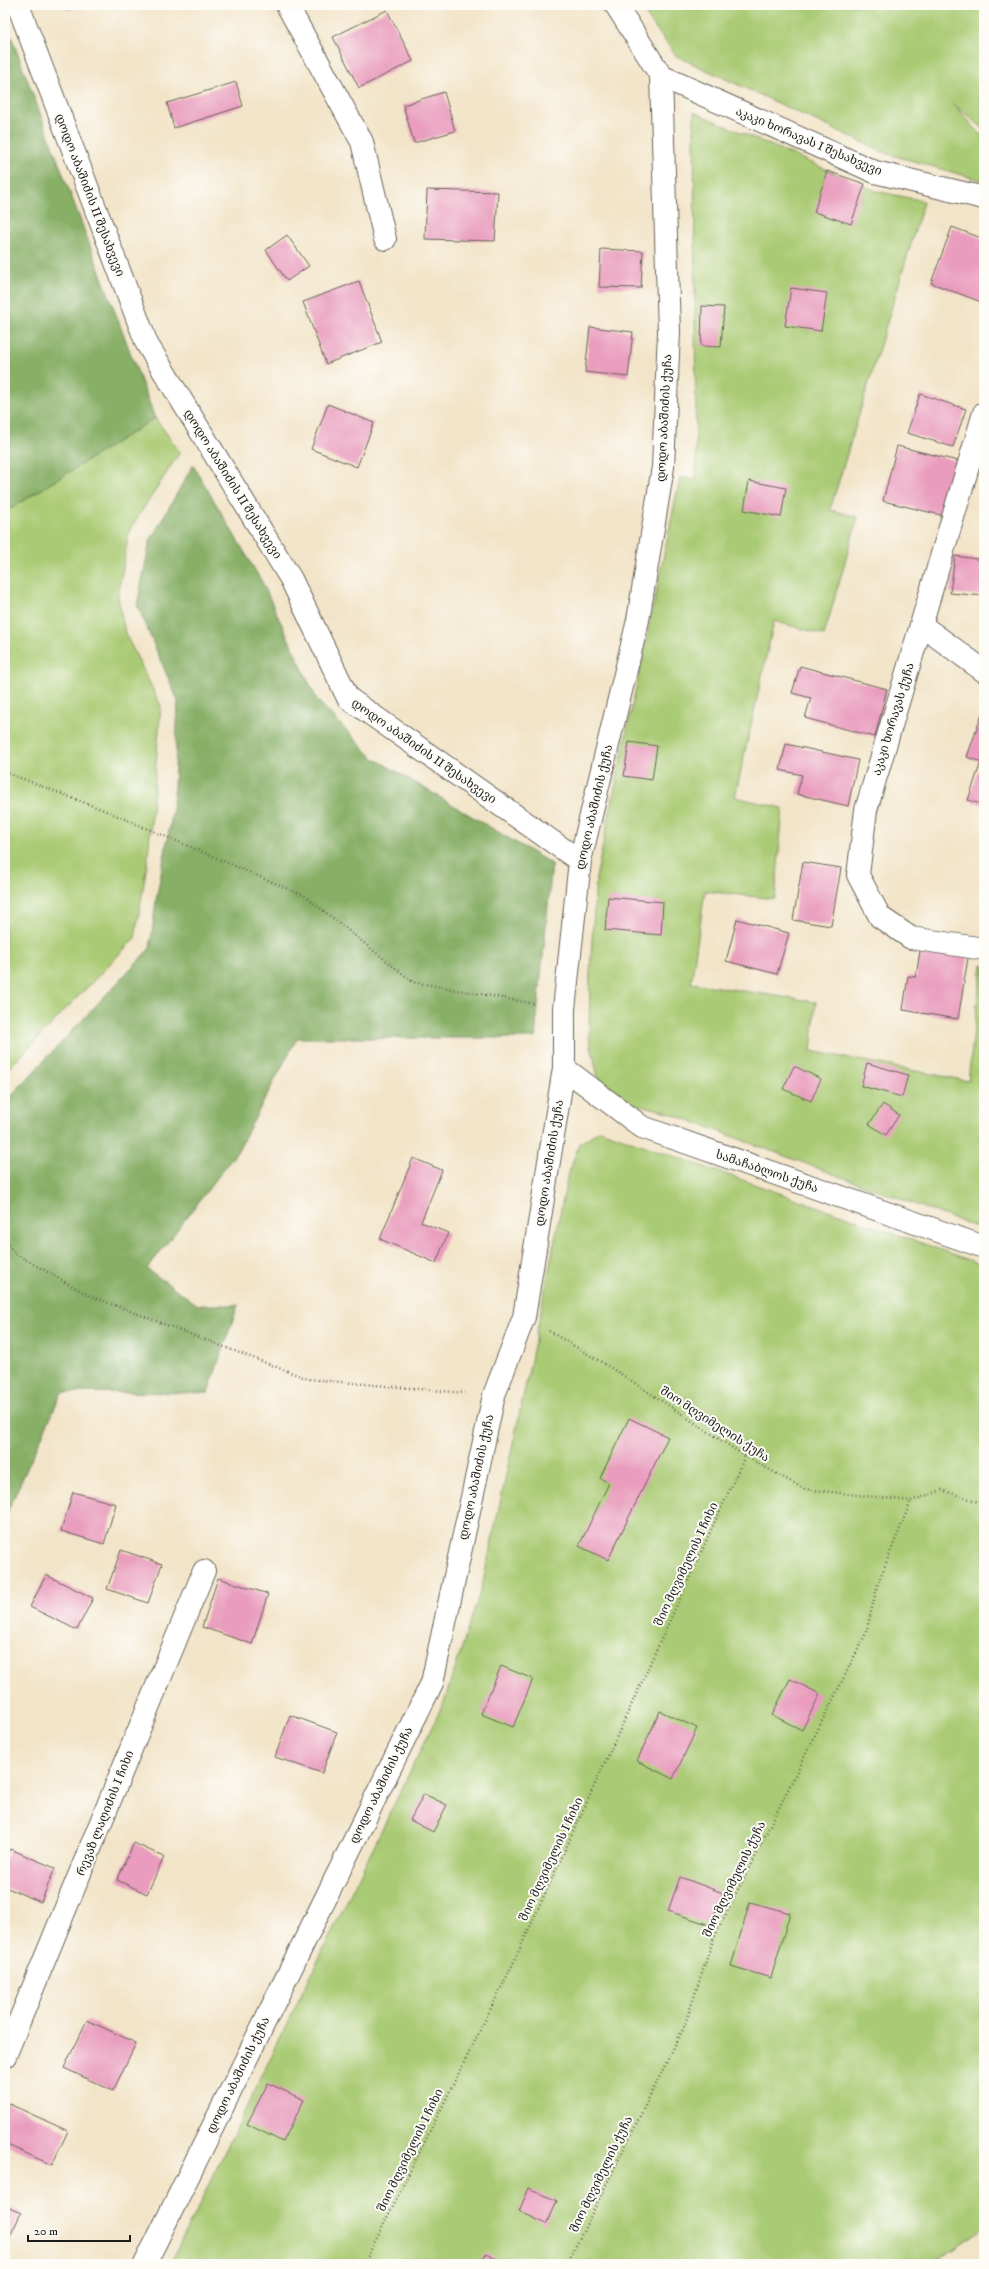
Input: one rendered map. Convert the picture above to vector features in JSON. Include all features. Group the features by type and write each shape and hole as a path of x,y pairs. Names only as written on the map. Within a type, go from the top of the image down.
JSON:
{"street":[{"name":"დოდო აბაშიძის II შესახვევი","path":"18,5 147,344 291,579 348,698 580,861"},
{"path":"287,5 362,142 385,240"},
{"path":"616,5 661,76"},
{"name":"დოდო აბაშიძის ქუჩა","path":"145,2264 432,1683 494,1395 524,1317 564,1068 564,1009 580,861 638,620 663,467 669,332 661,76"},
{"name":"აკაკი ხორავას I შესახვევი","path":"661,76 875,172 984,198"},
{"name":"აკაკი ხორავას ქუჩა","path":"984,413 866,810 858,875 880,917 911,938 984,949"},
{"path":"921,625 984,671"},
{"name":"სამაჩაბლოს ქუჩა","path":"564,1068 642,1127 984,1247"},
{"name":"რევაზ ლაღიძის I ჩიხი","path":"5,2056 204,1571"}],"path":[{"path":"5,772 106,811 305,896 413,982 564,1009"},
{"path":"5,1242 16,1254 88,1295 308,1379 494,1395"},
{"name":"შიო მღვიმელის ქუჩა","path":"524,1317 618,1372 745,1456 804,1490 911,1501 942,1490 984,1504"},
{"name":"შიო მღვიმელის I ჩიხი","path":"364,2264 511,1968 745,1456"},
{"name":"შიო მღვიმელის ქუჩა","path":"567,2264 684,2027 713,1940 866,1633 878,1583 911,1501"}],"green space":[{"path":"639,5 984,5 984,129 953,104 984,138 984,181 888,154 676,56"},
{"path":"5,20 155,418 5,512"},
{"path":"694,112 876,191 924,201 830,510 858,517 824,635 774,621 735,797 783,808 775,899 705,891 691,983 816,1002 811,1051 968,1081 982,964 984,965 984,1230 664,1111 631,1103 598,1077 589,1037 590,972 596,878 680,478 696,478"},
{"path":"155,418 180,452 129,531 118,596 125,633 161,706 148,858 135,938 5,1072 5,512"},
{"path":"193,465 262,582 317,700 372,757 552,864 535,1038 297,1038 237,1152 147,1269 198,1305 238,1305 208,1393 62,1392 5,1517 5,1102 150,948 156,900 173,809 178,701 137,605 150,541"},
{"path":"600,1130 984,1265 984,2228 931,2264 170,2264 444,1702 482,1586 530,1365 567,1179 579,1144"}],"building":[{"path":"65,5 83,5 67,10"},
{"path":"387,10 413,61 359,88 333,37"},
{"path":"236,82 243,106 174,128 167,103"},
{"path":"444,92 455,131 414,143 403,105"},
{"path":"827,171 865,184 851,224 814,212"},
{"path":"427,190 498,192 495,241 425,239"},
{"path":"952,227 984,239 984,303 931,283"},
{"path":"287,235 309,266 287,281 266,250"},
{"path":"601,249 643,251 641,288 599,287"},
{"path":"359,281 382,342 326,364 303,302"},
{"path":"791,288 827,293 821,331 785,326"},
{"path":"702,306 724,307 721,347 701,346"},
{"path":"590,327 633,332 628,377 585,372"},
{"path":"920,394 966,409 953,447 907,433"},
{"path":"328,404 374,423 357,467 311,449"},
{"path":"897,446 958,461 945,516 883,501"},
{"path":"749,481 786,488 781,517 744,510"},
{"path":"955,556 984,560 984,596 950,593"},
{"path":"800,666 887,689 875,737 805,718 811,698 792,693"},
{"path":"982,714 984,715 984,805 968,800 981,762 967,757"},
{"path":"629,742 657,746 652,780 624,776"},
{"path":"786,744 858,760 848,806 797,794 802,775 780,770"},
{"path":"803,862 841,868 831,926 793,920"},
{"path":"608,897 663,902 661,935 605,930"},
{"path":"737,919 789,933 777,974 726,961"},
{"path":"921,944 969,952 958,1019 903,1010 908,976 916,977"},
{"path":"867,1063 908,1075 902,1097 861,1086"},
{"path":"794,1066 821,1079 811,1101 783,1089"},
{"path":"883,1104 899,1115 886,1135 869,1124"},
{"path":"413,1158 442,1170 421,1222 448,1233 436,1263 380,1239"},
{"path":"629,1418 668,1437 608,1560 579,1546 609,1483 600,1478"},
{"path":"73,1492 116,1504 104,1544 61,1531"},
{"path":"121,1550 162,1564 148,1603 107,1589"},
{"path":"46,1575 93,1598 77,1630 30,1607"},
{"path":"218,1578 268,1594 252,1644 202,1627"},
{"path":"501,1666 533,1679 513,1727 481,1714"},
{"path":"790,1679 820,1694 802,1730 772,1715"},
{"path":"660,1711 697,1728 673,1779 637,1761"},
{"path":"290,1715 337,1732 322,1773 275,1757"},
{"path":"424,1794 447,1805 433,1832 410,1820"},
{"path":"134,1843 164,1857 147,1894 117,1880"},
{"path":"10,1849 55,1868 41,1902 5,1887 5,1860"},
{"path":"680,1877 723,1893 710,1925 668,1911"},
{"path":"750,1902 790,1913 771,1978 731,1966"},
{"path":"87,2020 136,2043 113,2091 64,2068"},
{"path":"268,2083 304,2100 283,2142 247,2124"},
{"path":"5,2102 68,2131 52,2165 5,2144"},
{"path":"529,2188 557,2201 546,2224 519,2211"},
{"path":"5,2206 21,2213 5,2247"},
{"path":"486,2253 506,2264 480,2264"}]}
